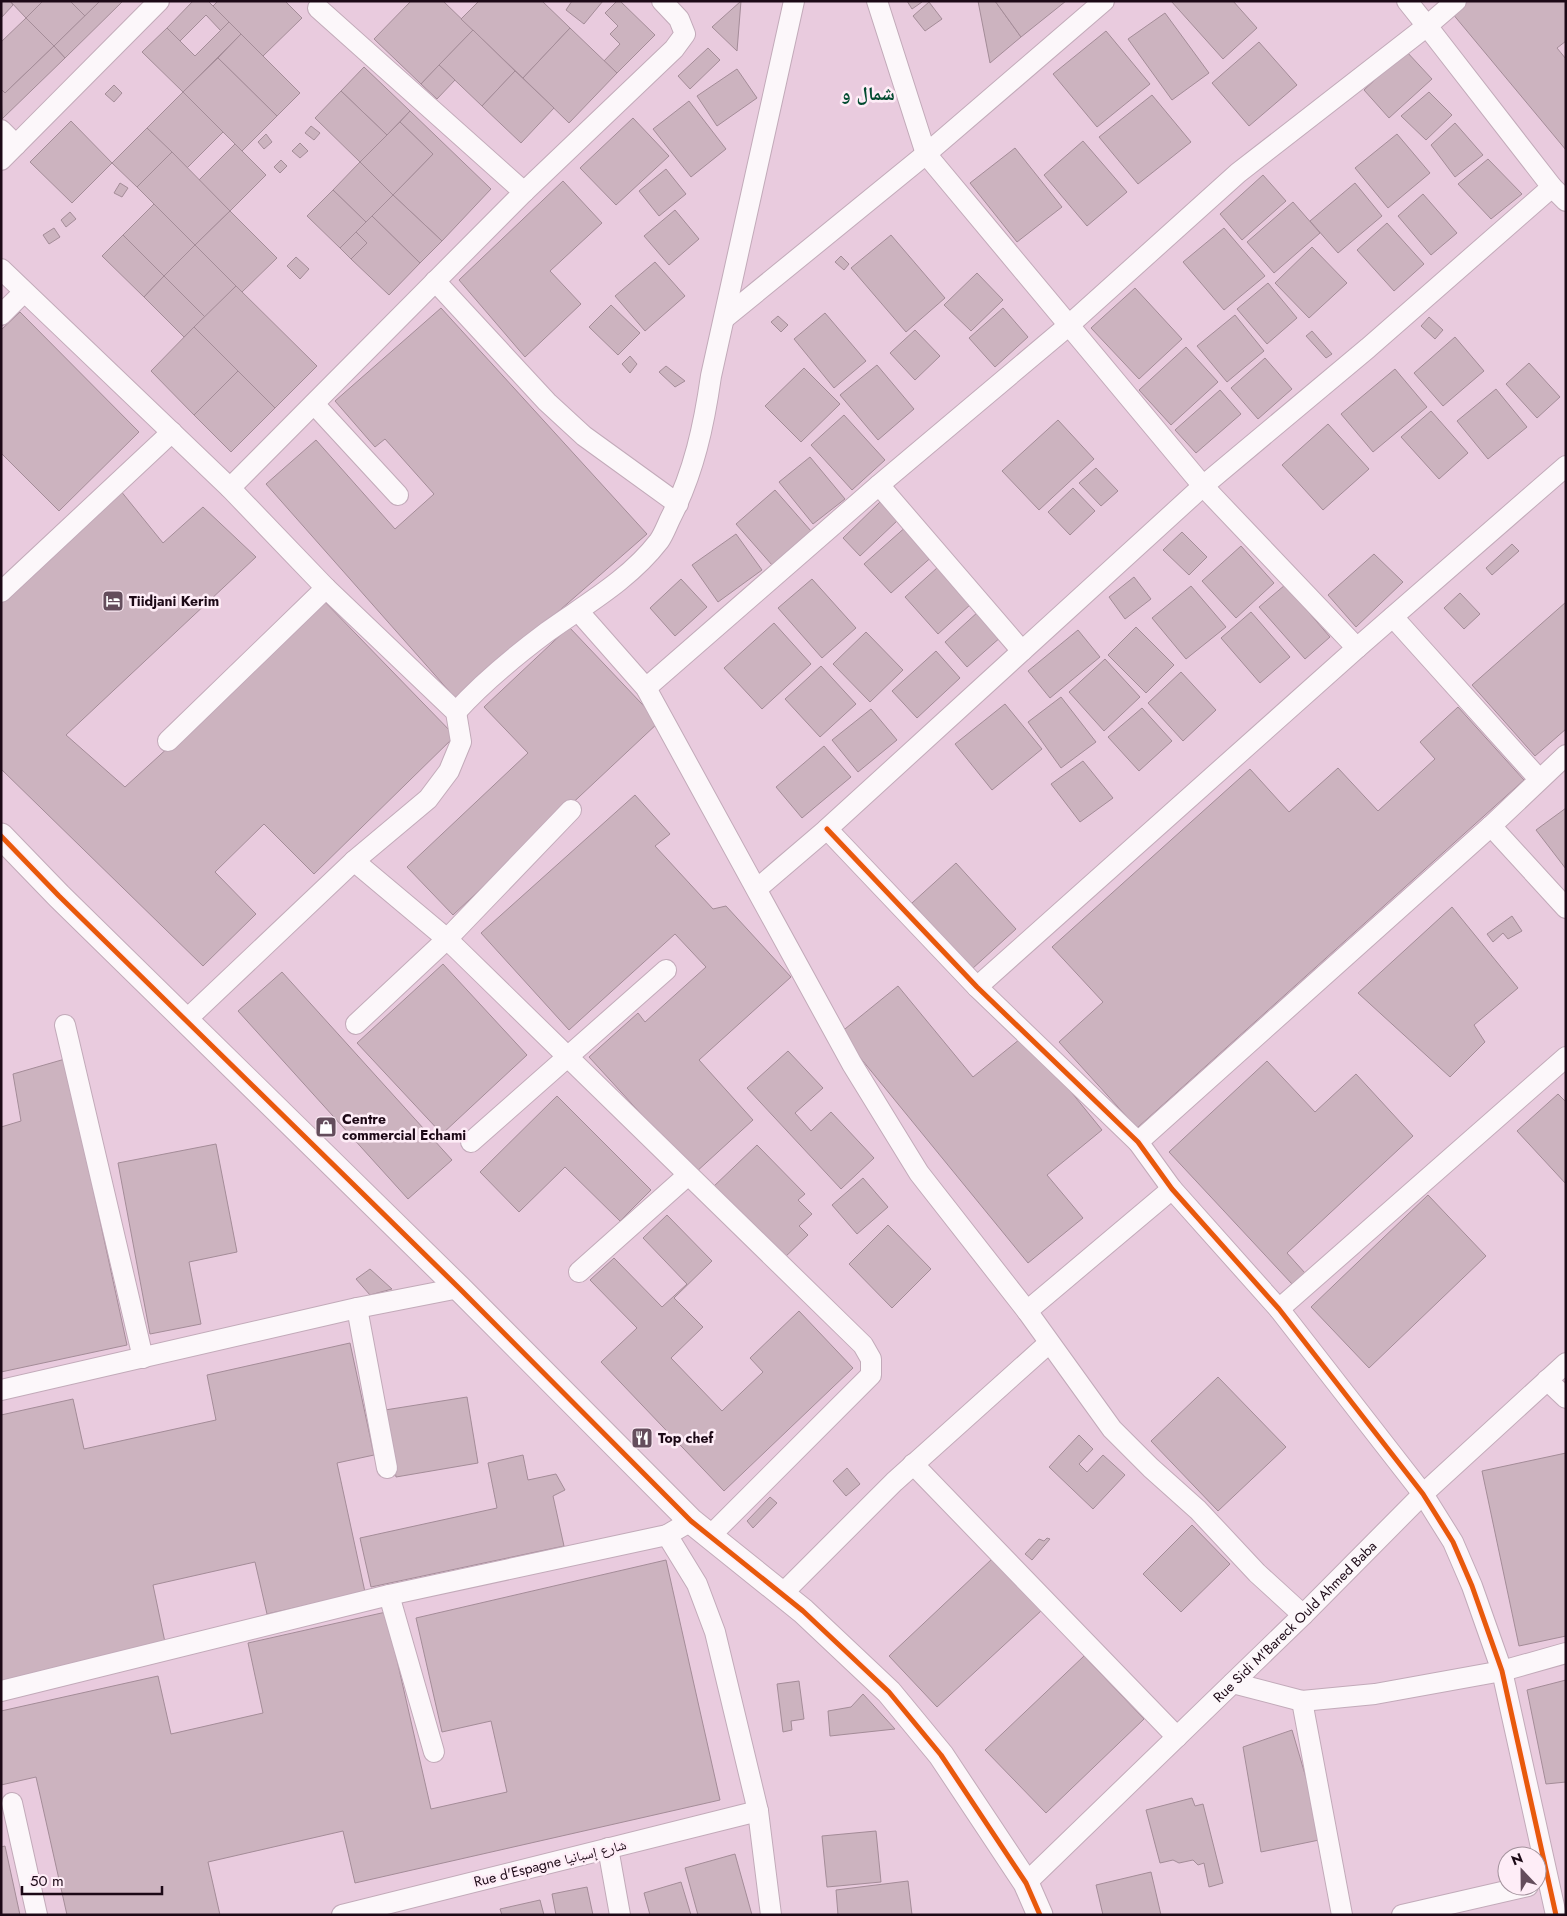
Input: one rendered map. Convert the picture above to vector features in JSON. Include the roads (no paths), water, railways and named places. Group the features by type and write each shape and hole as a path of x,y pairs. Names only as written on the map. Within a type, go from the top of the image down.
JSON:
{"street":[{"path":"230,488 524,192 681,40 685,34 684,26 662,1"},
{"path":"456,712 481,685 547,632 579,612 631,571 659,540 678,504 692,471 704,422 711,376 726,317 794,1"},
{"path":"877,1 926,154 1203,486 1357,648"},
{"path":"726,317 926,154 1104,1"},
{"path":"758,888 827,829 1203,486 1368,348 1562,197 1407,1"},
{"path":"646,688 879,486 1068,326 1238,173 1427,26 1456,1"},
{"path":"1,160 151,4"},
{"path":"318,8 524,192"},
{"path":"1,130 16,145"},
{"path":"1,269 230,488 326,588 456,712 461,742 449,771 428,799 354,861 185,1021"},
{"path":"435,281 547,402 584,436 678,504"},
{"path":"1,315 24,292"},
{"path":"314,404 398,495"},
{"path":"1,592 172,432"},
{"path":"976,987 1357,648 1566,466"},
{"path":"879,486 1022,651"},
{"path":"168,740 326,588"},
{"path":"579,612 646,688 758,888 852,1064 919,1173 1027,1311 1112,1429 1151,1468 1198,1510 1257,1572 1304,1615"},
{"path":"1393,617 1539,779"},
{"path":"1138,1142 1491,826 1566,755"},
{"path":"356,1024 447,939 571,810"},
{"path":"1491,826 1566,908"},
{"path":"827,829 976,987 1138,1142 1172,1189 1279,1309 1423,1494 1453,1542 1472,1586 1502,1672 1550,1881 1556,1915"},
{"path":"1,836 185,1021 459,1288 700,1528 782,1594 889,1692 941,1755 1026,1883 1040,1915"},
{"path":"1,1691 389,1595 700,1528 872,1375 871,1359 863,1345 447,939 354,861"},
{"path":"471,1142 569,1058 666,970"},
{"path":"65,1025 143,1358"},
{"path":"1279,1309 1566,1057"},
{"path":"579,1272 688,1175"},
{"path":"1027,1311 1172,1189"},
{"path":"1,1390 357,1308 459,1288"},
{"path":"357,1308 388,1468"},
{"path":"782,1594 913,1464 1049,1343"},
{"name":"Rue Sidi M'Bareck Ould Ahmed Baba","path":"1026,1883 1304,1615 1423,1494 1566,1363"},
{"path":"1547,1380 1566,1398"},
{"path":"913,1464 1177,1737"},
{"path":"667,1535 697,1584 715,1632 758,1811 771,1915"},
{"path":"389,1595 434,1752"},
{"path":"1233,1683 1302,1701 1375,1694 1502,1672 1566,1653"},
{"path":"1302,1701 1342,1915"},
{"path":"12,1803 36,1915"},
{"name":"Rue d'Espagne شارع إسبانيا","path":"342,1915 758,1811"},
{"path":"608,1848 620,1915"},
{"path":"1402,1915 1497,1893"}],"place":[{"name":"Tiidjani Kerim","path":"113,601"},
{"name":"Centre commercial Echami","path":"326,1127"},
{"name":"Top chef","path":"642,1438"}],"district":[{"name":"شمال و","path":"868,93"}]}
